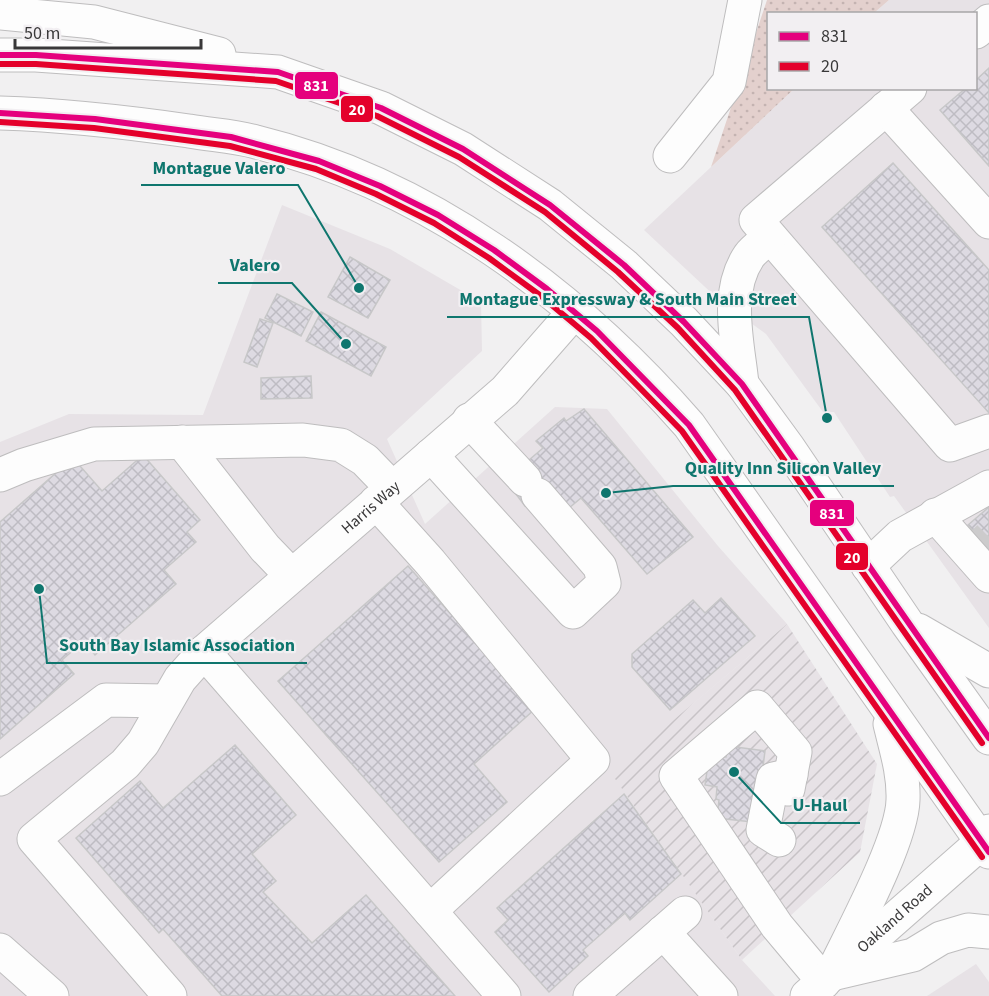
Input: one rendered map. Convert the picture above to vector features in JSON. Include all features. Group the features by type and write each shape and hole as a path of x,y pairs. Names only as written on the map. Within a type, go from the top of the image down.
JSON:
{"main road":[{"path":"670,156 729,82 745,0"},
{"path":"0,13 94,22 201,48 278,72 381,108 463,149 550,205 624,265 684,322 742,384 989,738"},
{"path":"977,30 989,21"},
{"path":"0,55 36,55 278,72"},
{"path":"989,222 898,98 756,220 950,445 989,431"},
{"path":"0,113 64,115 256,141 345,170 426,208 510,260 575,312 658,390 689,425 885,704 987,841"},
{"path":"0,126 64,115"},
{"path":"742,384 734,301 738,279 750,255 770,237"},
{"name":"Harris Way","path":"170,996 34,839 125,764 143,743 180,679 204,652 505,391 575,312"},
{"path":"431,455 573,612 604,583 600,567 469,420"},
{"path":"0,476 24,465 94,444 303,440 341,445 365,460 384,495 430,562 593,760 430,911"},
{"path":"182,442 266,548 291,575"},
{"path":"868,566 900,536 989,487"},
{"path":"935,515 981,558"},
{"path":"907,623 989,671"},
{"path":"204,652 504,996"},
{"path":"0,779 106,700 166,701"},
{"path":"821,984 893,843 904,802 900,765 885,704"},
{"path":"744,877 776,857 795,752 757,707 676,776 744,877 777,926 821,984"},
{"name":"Oakland Road","path":"821,984 987,841"},
{"path":"590,996 674,922 721,996"},
{"path":"821,984 914,955 941,938 968,930 989,932"},
{"path":"0,950 52,996"}],"shaded area":[{"path":"767,0 889,0 875,12 767,12 767,90 793,90 711,167"},
{"path":"889,0 989,0 989,628 894,496 890,497 834,412 823,412 766,334 719,300 644,230 793,90 977,90 977,12 875,12"},
{"path":"282,205 390,249 481,302 482,351 387,439 425,524 555,407 607,409 718,546 787,624 612,773 742,960 775,996 0,996 0,442 69,414 203,415"},
{"path":"787,624 877,764 860,852 742,960 611,773"},
{"path":"976,964 989,982 989,996 927,996"}],"building":[{"path":"989,68 989,166 940,110 964,90 977,90 977,79"},
{"path":"893,163 989,270 989,413 822,227"},
{"path":"350,257 390,280 368,318 328,297"},
{"path":"277,294 313,312 301,336 265,318"},
{"path":"321,312 386,347 371,376 306,341"},
{"path":"260,319 273,323 257,367 244,362"},
{"path":"311,376 312,398 261,399 261,378"},
{"path":"584,409 693,537 647,574 581,498 569,508 525,506 513,490 537,470 529,460 543,448 536,441 564,418 566,421"},
{"path":"143,455 200,520 187,532 196,542 164,570 176,584 95,655 84,641 62,660 74,674 0,739 0,522 73,458 102,491"},
{"path":"989,507 989,549 968,525"},
{"path":"408,566 535,709 474,764 507,802 439,862 278,681"},
{"path":"721,598 755,636 670,710 632,667 632,654 693,600 705,613"},
{"path":"235,745 296,815 252,854 276,881 263,892 312,943 366,895 455,996 222,996 163,929 159,933 76,838 140,781 163,808"},
{"path":"728,746 765,751 758,806 752,822 717,818 719,800 716,799 717,787 705,785 709,757 726,757"},
{"path":"624,794 681,874 630,920 625,913 583,950 588,956 549,992 495,932 508,920 497,908"}],"tunnel":[{"path":"983,543 989,537"}],"transit line":[{"name":"831","path":"0,55 36,55 278,72 381,108 463,149 550,205 624,265 684,322 742,384 989,738"},
{"name":"20","path":"0,64 36,64 276,81 377,116 459,157 545,212 618,272 678,328 735,390 982,743"},
{"name":"831","path":"0,113 95,119 231,137 319,161 380,186 438,215 494,250 547,289 597,331 689,425 989,852"},
{"name":"20","path":"0,122 94,128 230,146 316,169 376,194 434,223 489,258 541,296 591,338 682,431 982,857"}],"place":[{"name":"Montague Valero","path":"359,288"},
{"name":"Valero","path":"346,344"},
{"name":"Montague Expressway & South Main Street","path":"827,418"},
{"name":"Quality Inn Silicon Valley","path":"606,493"},
{"name":"South Bay Islamic Association","path":"39,589"},
{"name":"U-Haul","path":"734,772"}]}
